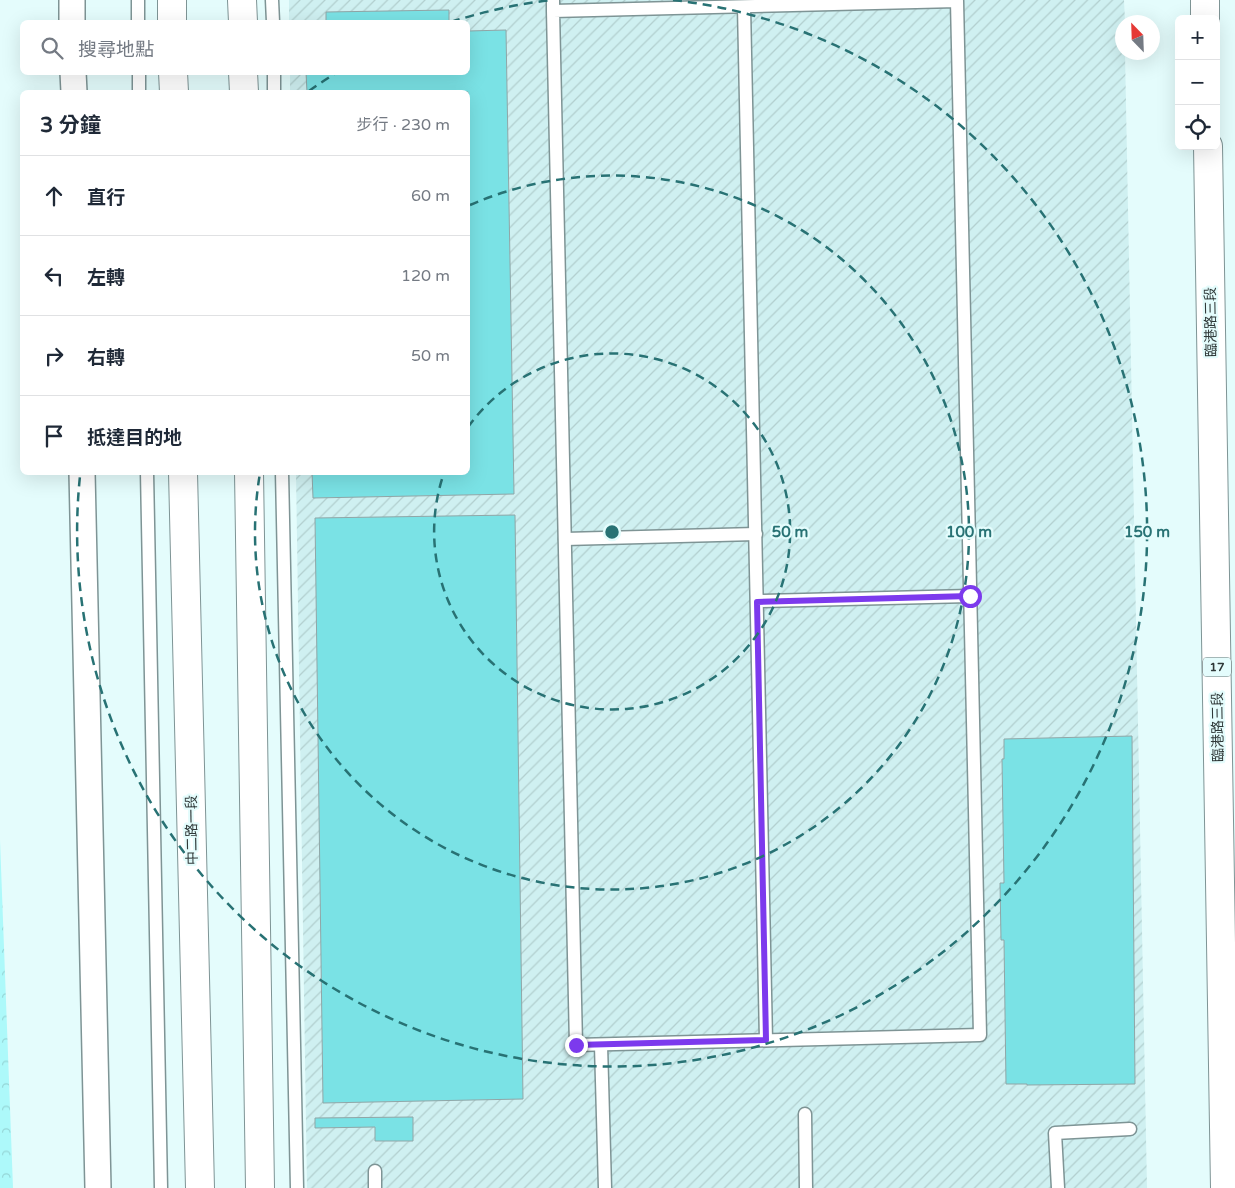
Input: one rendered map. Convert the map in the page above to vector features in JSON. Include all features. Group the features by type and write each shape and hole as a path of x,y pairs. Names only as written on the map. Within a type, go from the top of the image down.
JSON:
{"street":[{"path":"72,0 72,20"},
{"path":"172,0 172,20"},
{"path":"242,0 242,20"},
{"path":"1205,0 1205,15"},
{"path":"73,75 74,90"},
{"path":"173,75 174,90"},
{"path":"243,75 244,90"},
{"name":"臨港路三段","path":"1208,150 1226,1188"},
{"path":"82,475 98,1188"},
{"name":"中二路一段","path":"183,475 200,1188"},
{"path":"249,475 260,1188"}],"lane":[{"path":"138,0 138,20"},
{"path":"272,0 273,20"},
{"path":"958,0 980,1035 576,1045 553,6 744,6 958,0"},
{"path":"744,6 766,1040"},
{"path":"139,75 140,90"},
{"path":"274,75 274,90"},
{"path":"147,475 161,1188"},
{"path":"282,475 297,1188"},
{"path":"565,539 756,534"},
{"path":"757,602 970,596"},
{"path":"601,1045 605,1188"},
{"path":"805,1114 806,1188"},
{"path":"1058,1188 1055,1133 1130,1129"},
{"path":"375,1171 375,1188"}],"shaded area":[{"path":"289,0 1124,0 1125,15 1115,15 1115,60 1125,60 1147,1188 307,1188 296,475 470,475 470,90 290,90 290,75 470,75 470,20 289,20"}],"green space":[{"path":"0,840 13,1188 0,1188"}],"building":[{"path":"449,10 449,20 326,20 326,12"},
{"path":"506,30 514,494 313,498 312,475 470,475 470,90 307,90 306,75 470,75 470,31"},
{"path":"515,515 523,1099 323,1103 315,518"},
{"path":"1132,736 1135,1084 1006,1084 1004,940 1001,940 1000,883 1004,883 1002,759 1004,759 1004,739"},
{"path":"413,1117 413,1141 375,1141 375,1127 315,1128 315,1118"}],"route":[{"path":"576,1045 766,1040 757,602 970,596"}]}
